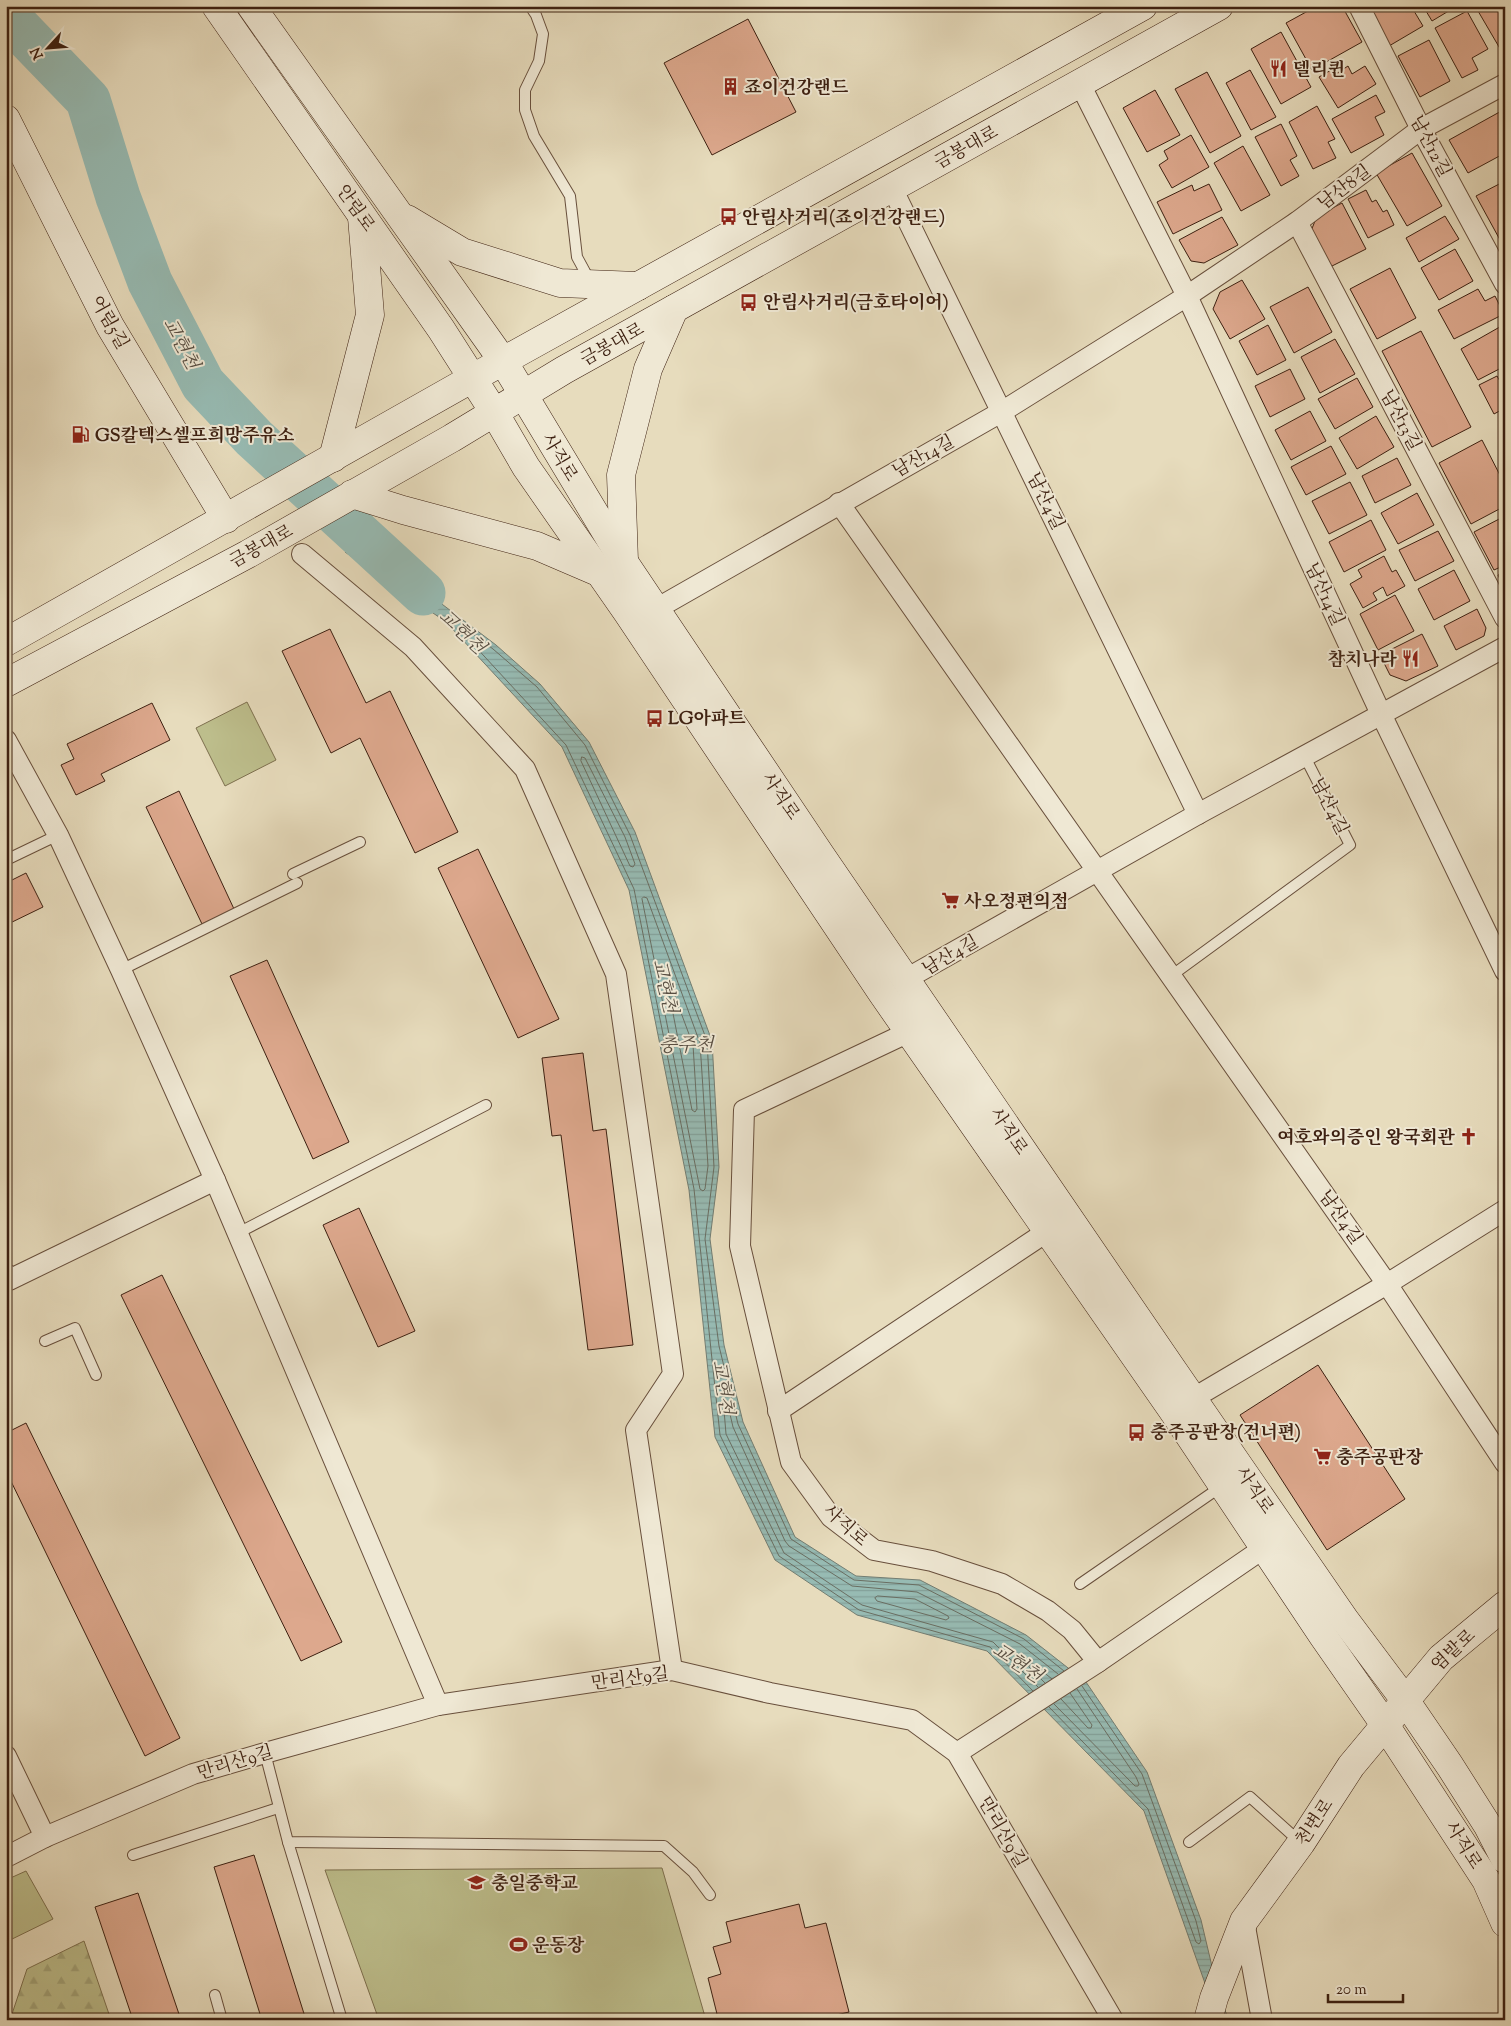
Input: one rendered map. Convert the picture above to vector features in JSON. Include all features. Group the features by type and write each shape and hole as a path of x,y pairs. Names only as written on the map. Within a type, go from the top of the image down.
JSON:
{"street":[{"name":"안림로","path":"216,6 473,378 494,412"},
{"name":"안림로","path":"251,6 396,212 470,311 524,394"},
{"path":"6,642 503,361 1143,6"},
{"name":"금봉대로","path":"6,683 248,554 674,309 1219,6"},
{"name":"남산12길","path":"1359,6 1421,129 1505,284"},
{"name":"남산14길","path":"1080,84 1187,296 1382,714 1505,971"},
{"name":"남산8길","path":"1187,296 1297,222 1421,129 1505,84"},
{"name":"어림5길","path":"6,119 110,326 226,519"},
{"name":"남산4길","path":"892,188 1003,411 1198,814"},
{"path":"396,212 462,252 560,283 639,286"},
{"path":"333,458 370,315 362,216"},
{"name":"남산13길","path":"1297,222 1505,618"},
{"name":"남산14길","path":"656,609 1003,411 1187,296"},
{"path":"352,494 612,568 621,475 648,368 674,309"},
{"name":"사직로","path":"524,394 612,568 882,993 1048,1231 1386,1725 1486,1880 1505,1923"},
{"name":"사직로","path":"494,412 526,467 612,568 656,609 1192,1399 1345,1620 1405,1700 1488,1826 1505,1859"},
{"name":"남산4길","path":"839,503 1387,1284 1505,1463"},
{"path":"302,554 413,647 525,769 616,974 673,1374 636,1430 672,1670"},
{"name":"남산4길","path":"906,980 1198,814 1505,647"},
{"path":"6,740 58,835 121,970 215,1180 438,1705"},
{"path":"882,993 906,980"},
{"name":"사직로","path":"909,1032 744,1110 740,1246 791,1462 831,1517 874,1550 932,1561 1002,1584 1048,1611 1072,1630 1098,1662"},
{"path":"6,1274 9,1280 215,1180"},
{"path":"1192,1399 1387,1284 1505,1210"},
{"path":"778,1411 1048,1231"},
{"path":"957,1753 1098,1662 1264,1548"},
{"name":"염밭로","path":"1386,1725 1441,1658 1504,1607"},
{"name":"만리산9길","path":"6,1857 45,1837 193,1774 265,1753 438,1705 672,1670 770,1693 912,1720 957,1753 1113,2020"},
{"name":"천변로","path":"1208,2020 1214,1998 1244,1921 1301,1842 1351,1766 1386,1725"},
{"path":"6,1756 45,1837"},
{"path":"1244,1921 1262,2020"}],"lane":[{"path":"530,6 536,15 543,34 539,61 525,90 525,110 534,136 570,196 577,257 591,284"},
{"name":"남산4길","path":"1171,976 1350,845 1305,757"},
{"path":"6,860 58,835"},
{"path":"121,970 360,842"},
{"path":"238,1234 486,1105"},
{"path":"45,1341 75,1328 96,1374"},
{"path":"1080,1584 1223,1486"},
{"path":"265,1753 278,1808 342,2020"},
{"path":"1189,1842 1250,1797 1301,1842"},
{"path":"133,1855 278,1808"},
{"path":"288,1842 664,1846 693,1872 710,1895"},
{"path":"215,1995 222,2020"}],"green space":[{"path":"247,702 276,760 225,786 196,728"},
{"name":"운동장","path":"662,1868 706,2020 379,2020 325,1870"},
{"path":"26,1871 53,1919 6,1942 6,1880"},
{"path":"84,1941 111,2020 10,2020 27,1969"}],"water":[{"name":"충주천","path":"385,550 418,586 496,645 540,684 589,742 635,832 712,1041 719,1167 710,1239 724,1345 743,1422 795,1537 856,1576 920,1580 1026,1635 1086,1682 1147,1772 1201,1920 1219,1996 1229,2020 1218,2020 1144,1811 987,1651 857,1615 775,1560 715,1437 689,1190 629,890 562,747 446,622 345,552"}],"building":[{"path":"1317,6 1342,6 1362,42 1312,70 1286,23"},
{"path":"1366,6 1411,6 1423,26 1389,46"},
{"path":"1423,6 1457,6 1432,21"},
{"path":"1486,6 1505,6 1505,50 1502,52 1478,11"},
{"path":"1467,11 1488,49 1472,58 1478,70 1462,78 1435,28"},
{"name":"죠이건강랜드","path":"748,19 796,112 712,155 664,63"},
{"path":"1281,32 1311,87 1281,104 1251,49"},
{"path":"1429,40 1450,81 1420,97 1398,56"},
{"path":"1348,66 1352,74 1365,66 1376,84 1338,108 1319,77 1333,69 1336,74"},
{"path":"1250,70 1276,117 1251,130 1226,83"},
{"path":"1207,72 1241,136 1210,153 1175,89"},
{"path":"1155,90 1180,135 1147,152 1123,108"},
{"path":"1376,95 1385,112 1375,117 1384,135 1351,153 1332,119"},
{"path":"1317,106 1335,139 1328,142 1336,158 1313,169 1289,122"},
{"path":"1505,109 1505,153 1468,173 1449,140"},
{"path":"1281,124 1297,156 1290,160 1299,176 1281,186 1255,137"},
{"path":"1191,135 1209,167 1172,188 1159,165 1168,159 1164,151"},
{"path":"1243,146 1270,195 1241,211 1214,163"},
{"path":"1412,153 1442,206 1407,226 1376,173"},
{"path":"1505,181 1505,249 1476,196"},
{"path":"1209,184 1222,210 1173,234 1157,202 1192,185 1194,191"},
{"path":"1366,190 1372,202 1376,200 1383,212 1387,210 1394,225 1368,238 1348,199"},
{"path":"1342,203 1366,249 1330,267 1311,231 1317,216"},
{"path":"1445,216 1459,239 1419,262 1406,238"},
{"path":"1222,217 1238,245 1204,263 1191,261 1179,240"},
{"path":"1455,249 1473,281 1439,300 1421,268"},
{"path":"1390,268 1416,318 1377,339 1350,289"},
{"path":"1242,280 1265,319 1230,339 1213,309 1220,292"},
{"path":"1308,287 1332,332 1294,353 1270,307"},
{"path":"1478,289 1485,301 1495,296 1504,314 1454,339 1438,310"},
{"path":"1505,324 1505,366 1478,380 1461,349"},
{"path":"1268,325 1286,360 1257,375 1239,341"},
{"path":"1421,331 1471,427 1432,447 1382,351"},
{"path":"1335,339 1355,374 1320,393 1301,357"},
{"path":"1290,369 1305,399 1270,417 1255,386"},
{"path":"1497,376 1501,383 1505,381 1505,408 1494,414 1479,385"},
{"path":"1357,378 1373,407 1335,429 1318,399"},
{"path":"1310,411 1326,441 1291,460 1275,430"},
{"path":"1376,416 1394,447 1357,469 1339,438"},
{"path":"1482,440 1505,485 1505,506 1471,524 1439,463"},
{"path":"1331,446 1346,474 1306,495 1291,467"},
{"path":"1397,458 1411,485 1375,503 1362,476"},
{"path":"1350,482 1367,515 1329,534 1312,501"},
{"path":"1417,493 1434,525 1398,544 1381,513"},
{"path":"1505,516 1505,565 1494,570 1474,532"},
{"path":"1371,520 1386,550 1344,572 1329,542"},
{"path":"1438,531 1454,561 1415,581 1399,550"},
{"path":"1384,556 1392,572 1396,570 1405,586 1387,596 1383,587 1373,593 1377,600 1363,608 1350,584 1362,577 1358,570"},
{"path":"1454,570 1470,601 1434,620 1418,589"},
{"path":"1505,571 1505,590 1498,575"},
{"path":"1395,595 1414,631 1378,650 1360,614"},
{"path":"1477,609 1486,628 1484,636 1456,650 1444,626"},
{"path":"330,629 366,703 390,691 458,832 415,853 360,738 331,753 282,651"},
{"path":"1422,634 1438,666 1406,681 1390,675 1380,655"},
{"path":"152,703 170,740 101,774 105,781 76,795 61,765 74,759 67,744"},
{"path":"179,791 234,909 202,924 146,807"},
{"path":"478,849 559,1019 518,1038 438,868"},
{"path":"26,873 43,907 6,925 6,883"},
{"path":"267,960 349,1142 313,1159 230,976"},
{"path":"583,1053 593,1131 606,1129 633,1345 588,1350 561,1135 552,1136 542,1058"},
{"path":"359,1208 415,1331 378,1347 323,1225"},
{"path":"162,1275 342,1642 301,1661 121,1295"},
{"name":"충주공판장","path":"1318,1365 1405,1499 1327,1550 1240,1415"},
{"path":"6,1383 11,1393 6,1395"},
{"path":"26,1423 180,1738 145,1756 6,1471 6,1433"},
{"path":"254,1855 306,2020 243,2020 260,2014 214,1867"},
{"path":"138,1893 181,2020 133,2020 95,1907"},
{"path":"799,1904 805,1928 826,1923 849,2012 824,2018 825,2020 731,2020 730,2015 718,2018 708,1978 721,1974 713,1947 731,1942 726,1922"}],"waterway":[{"name":"교현천","path":"6,15 88,100 118,197 150,282 203,384 254,438 423,593"}],"place":[{"name":"델리퀸","path":"1279,69"},
{"name":"죠이건강랜드","path":"730,87"},
{"name":"안림사거리(죠이건강랜드)","path":"728,217"},
{"name":"안림사거리(금호타이어)","path":"749,302"},
{"name":"GS칼텍스셀프희망주유소","path":"81,435"},
{"name":"참치나라","path":"1411,659"},
{"name":"LG아파트","path":"654,718"},
{"name":"사오정편의점","path":"950,901"},
{"name":"여호와의증인 왕국회관","path":"1469,1137"},
{"name":"충주공판장(건너편)","path":"1136,1432"},
{"name":"충주공판장","path":"1322,1457"},
{"name":"충일중학교","path":"477,1883"},
{"name":"운동장","path":"518,1945"}]}
